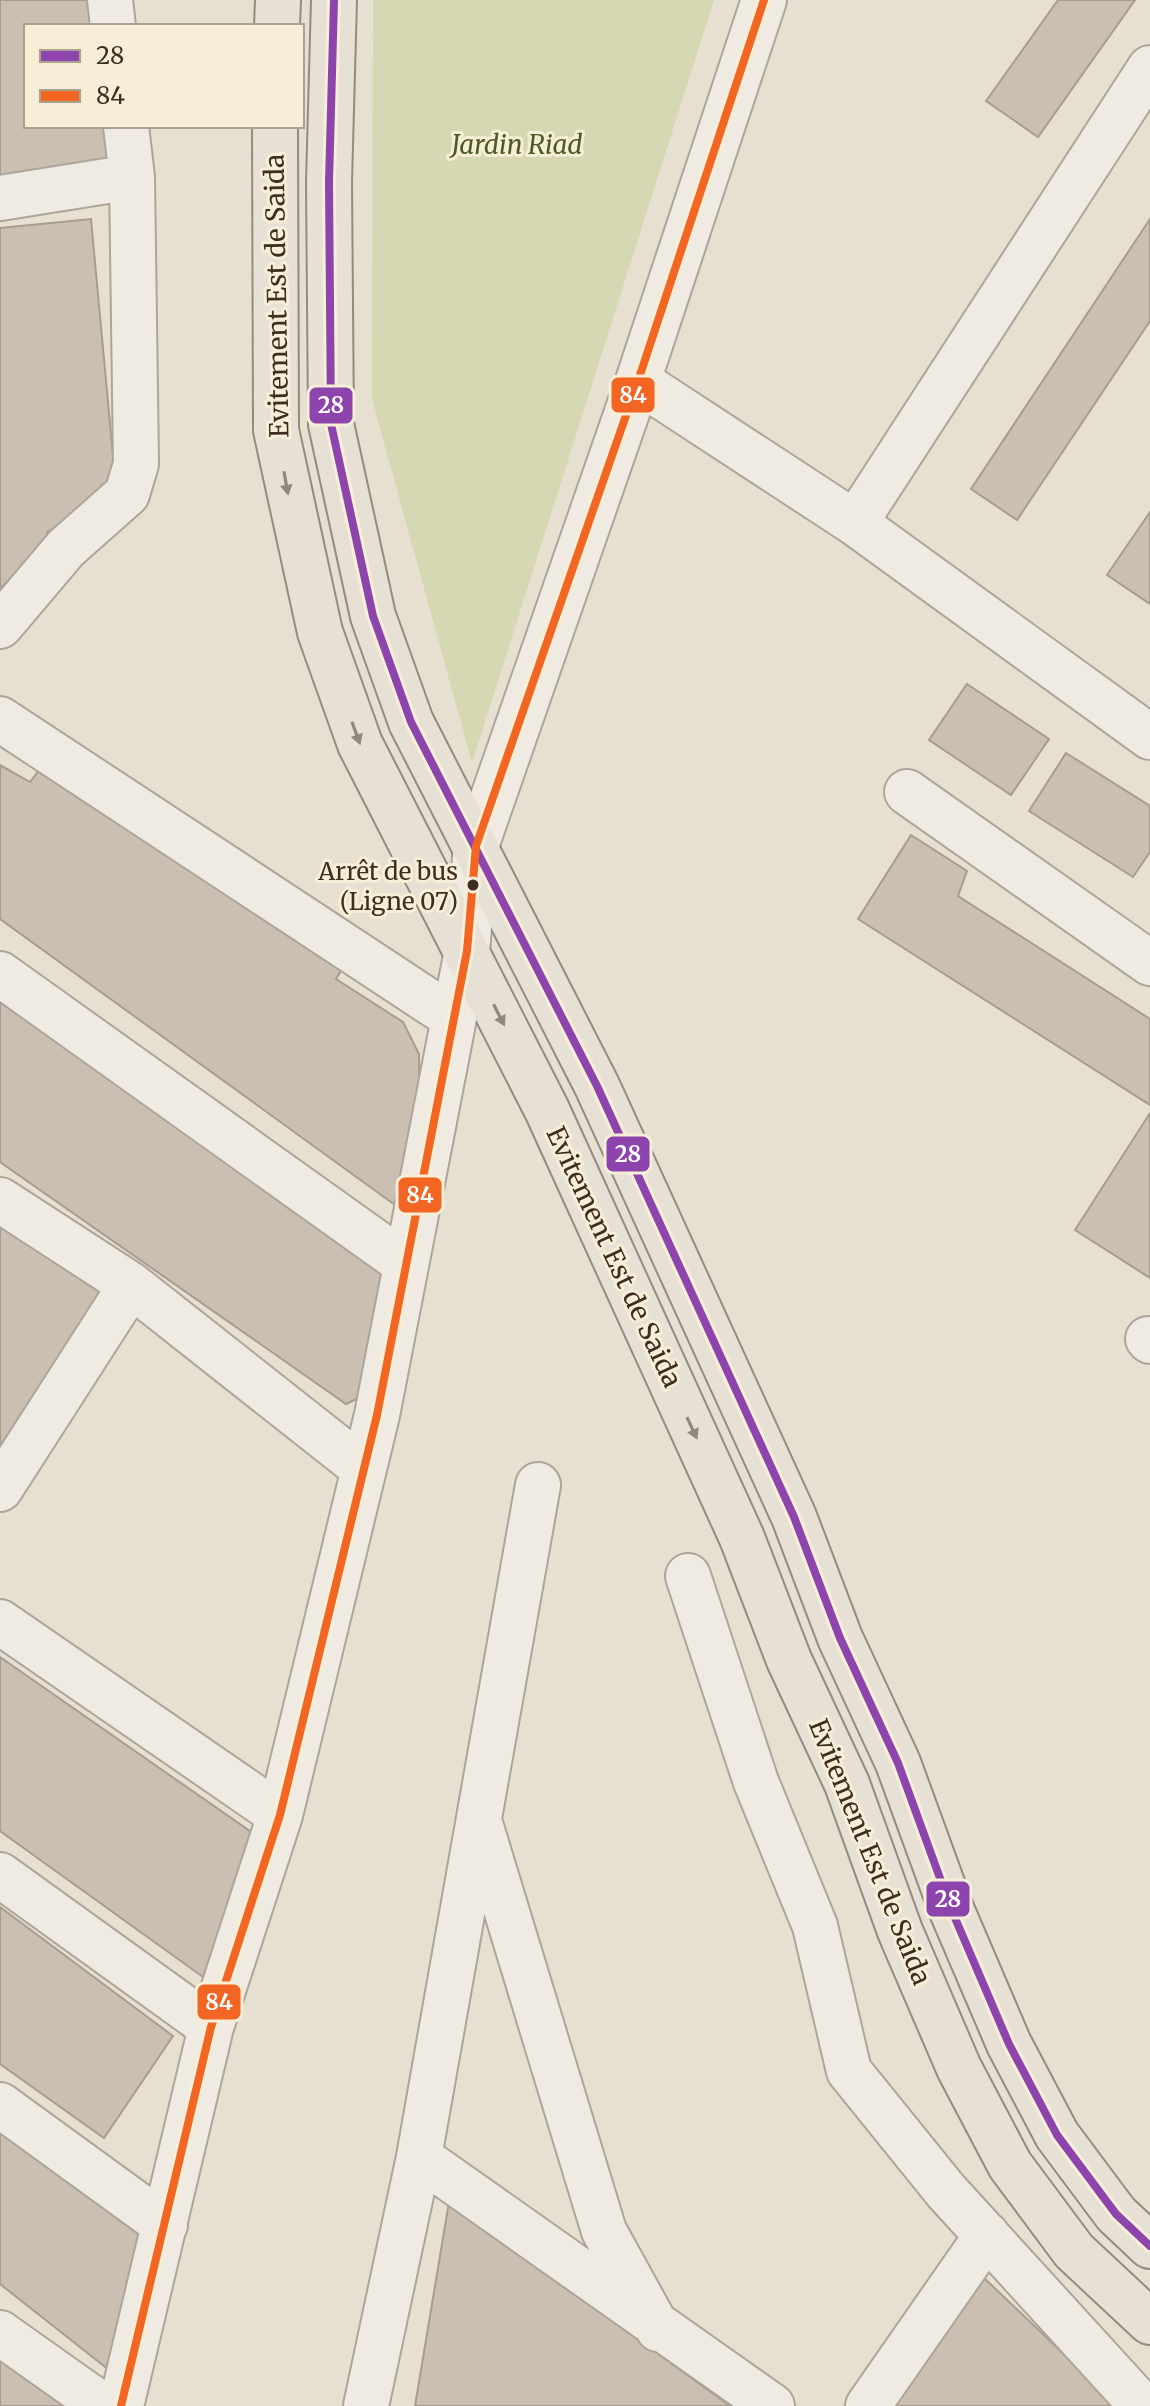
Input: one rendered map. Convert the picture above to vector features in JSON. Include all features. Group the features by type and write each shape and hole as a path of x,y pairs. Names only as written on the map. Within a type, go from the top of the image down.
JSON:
{"main road":[{"path":"277,24 278,0"},
{"path":"334,0 329,182 331,424 373,616 411,722 597,1086 794,1517 840,1638 898,1763 952,1911 1009,2044 1057,2135 1116,2214 1150,2246"},
{"name":"Evitement Est de Saida","path":"275,128 276,430 294,525 320,632 360,744 547,1110 742,1538 789,1660 847,1784 900,1931 959,2068 1010,2165 1074,2251 1150,2322"}],"street":[{"path":"110,0 113,24"},
{"path":"121,2406 211,2027 280,1815 377,1415 467,951 476,846 638,381 764,0"},
{"path":"855,523 1150,68"},
{"path":"0,626 66,548 127,494 136,464 132,177 126,128"},
{"path":"0,198 132,177"},
{"path":"638,381 855,523 1150,737"},
{"path":"0,719 454,1018"},
{"path":"907,792 1150,963"},
{"path":"0,974 406,1264"},
{"path":"0,1200 131,1285 363,1468"},
{"path":"0,1489 131,1285"},
{"path":"366,2406 419,2157 538,1485"},
{"path":"688,1576 756,1782 815,1926 849,2071 946,2191 1142,2406"},
{"path":"0,1622 280,1815"},
{"path":"479,1821 604,2231 658,2329"},
{"path":"0,1875 211,2027"},
{"path":"0,2105 165,2225"},
{"path":"419,2157 658,2329 772,2406"},
{"path":"868,2406 987,2235"},
{"path":"0,2333 103,2406"}],"green space":[{"name":"Jardin Riad","path":"373,0 714,0 472,763 372,399"}],"building":[{"path":"0,0 97,0 100,24 24,24 24,128 111,128 115,166 0,186"},
{"path":"1058,0 1135,0 1038,137 986,101"},
{"path":"91,219 117,499 47,532 49,546 0,588 0,228"},
{"path":"1150,219 1150,321 1017,520 971,489"},
{"path":"1150,512 1150,604 1107,575"},
{"path":"967,684 1049,739 1011,795 929,740"},
{"path":"1066,753 1150,806 1150,852 1133,877 1029,811"},
{"path":"49,757 347,961 336,979 403,1022 419,1054 419,1135 402,1210 0,919 0,765 30,782"},
{"path":"911,835 967,871 958,896 1150,1019 1150,1105 858,919"},
{"path":"0,993 388,1265 361,1397 346,1404 0,1162"},
{"path":"1150,1113 1150,1278 1075,1230"},
{"path":"0,1215 108,1284 0,1448"},
{"path":"0,1657 257,1836 210,1982 0,1831"},
{"path":"0,1907 173,2036 104,2138 0,2064"},
{"path":"0,2130 143,2228 109,2370 0,2284"},
{"path":"449,2202 730,2406 415,2406"},
{"path":"981,2275 1118,2406 893,2406"},
{"path":"0,2356 71,2406 0,2406"}],"transit line":[{"name":"28","path":"334,0 329,182 331,424 373,616 411,722 597,1086 794,1517 840,1638 898,1763 952,1911 1009,2044 1057,2135 1116,2214 1150,2246"},
{"name":"84","path":"121,2406 211,2027 280,1815 377,1415 467,951 476,846 638,381 764,0"}],"place":[{"name":"Arrêt de bus (Ligne 07)","path":"473,885"}]}
